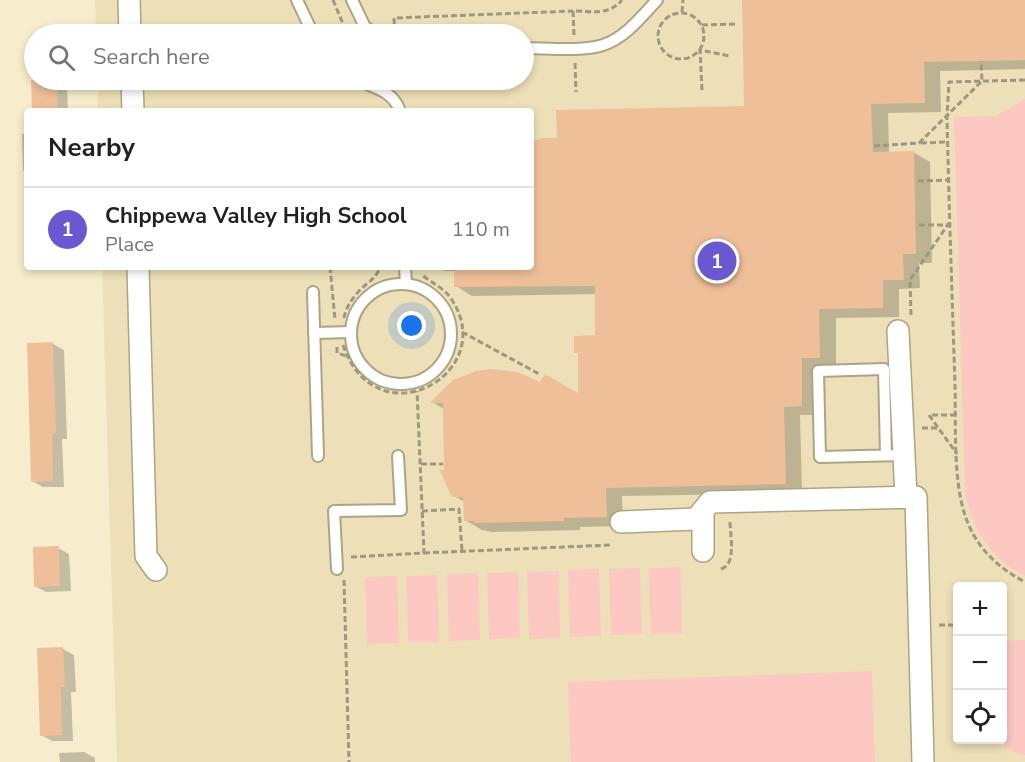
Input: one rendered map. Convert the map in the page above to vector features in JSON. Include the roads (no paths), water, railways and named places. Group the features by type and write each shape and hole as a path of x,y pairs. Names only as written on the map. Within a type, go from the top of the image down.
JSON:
{"street":[{"path":"129,0 130,24"},
{"path":"132,90 133,108"},
{"path":"143,270 147,556 156,570"},
{"path":"898,331 892,369 895,455 906,497"},
{"path":"621,522 696,519 710,502 916,497 923,762"},
{"path":"703,511 703,551"}],"lane":[{"path":"297,0 308,24"},
{"path":"352,0 364,24"},
{"path":"534,48 591,48 605,44 622,34 657,0"},
{"path":"383,90 394,98 399,108"},
{"path":"405,270 406,284"},
{"path":"406,284 421,288 435,296 445,308 451,322 452,338 449,353 440,367 429,377 414,383 399,385 383,382 369,374 359,362 352,348 351,332 354,316 362,302 375,291 390,285 406,284"},
{"path":"313,292 318,456"},
{"path":"314,333 351,332"},
{"path":"892,369 818,370 820,457 895,455"},
{"path":"337,569 334,511 401,510 398,456"}],"place":[{"name":"Chippewa Valley High School","path":"717,261"}]}
